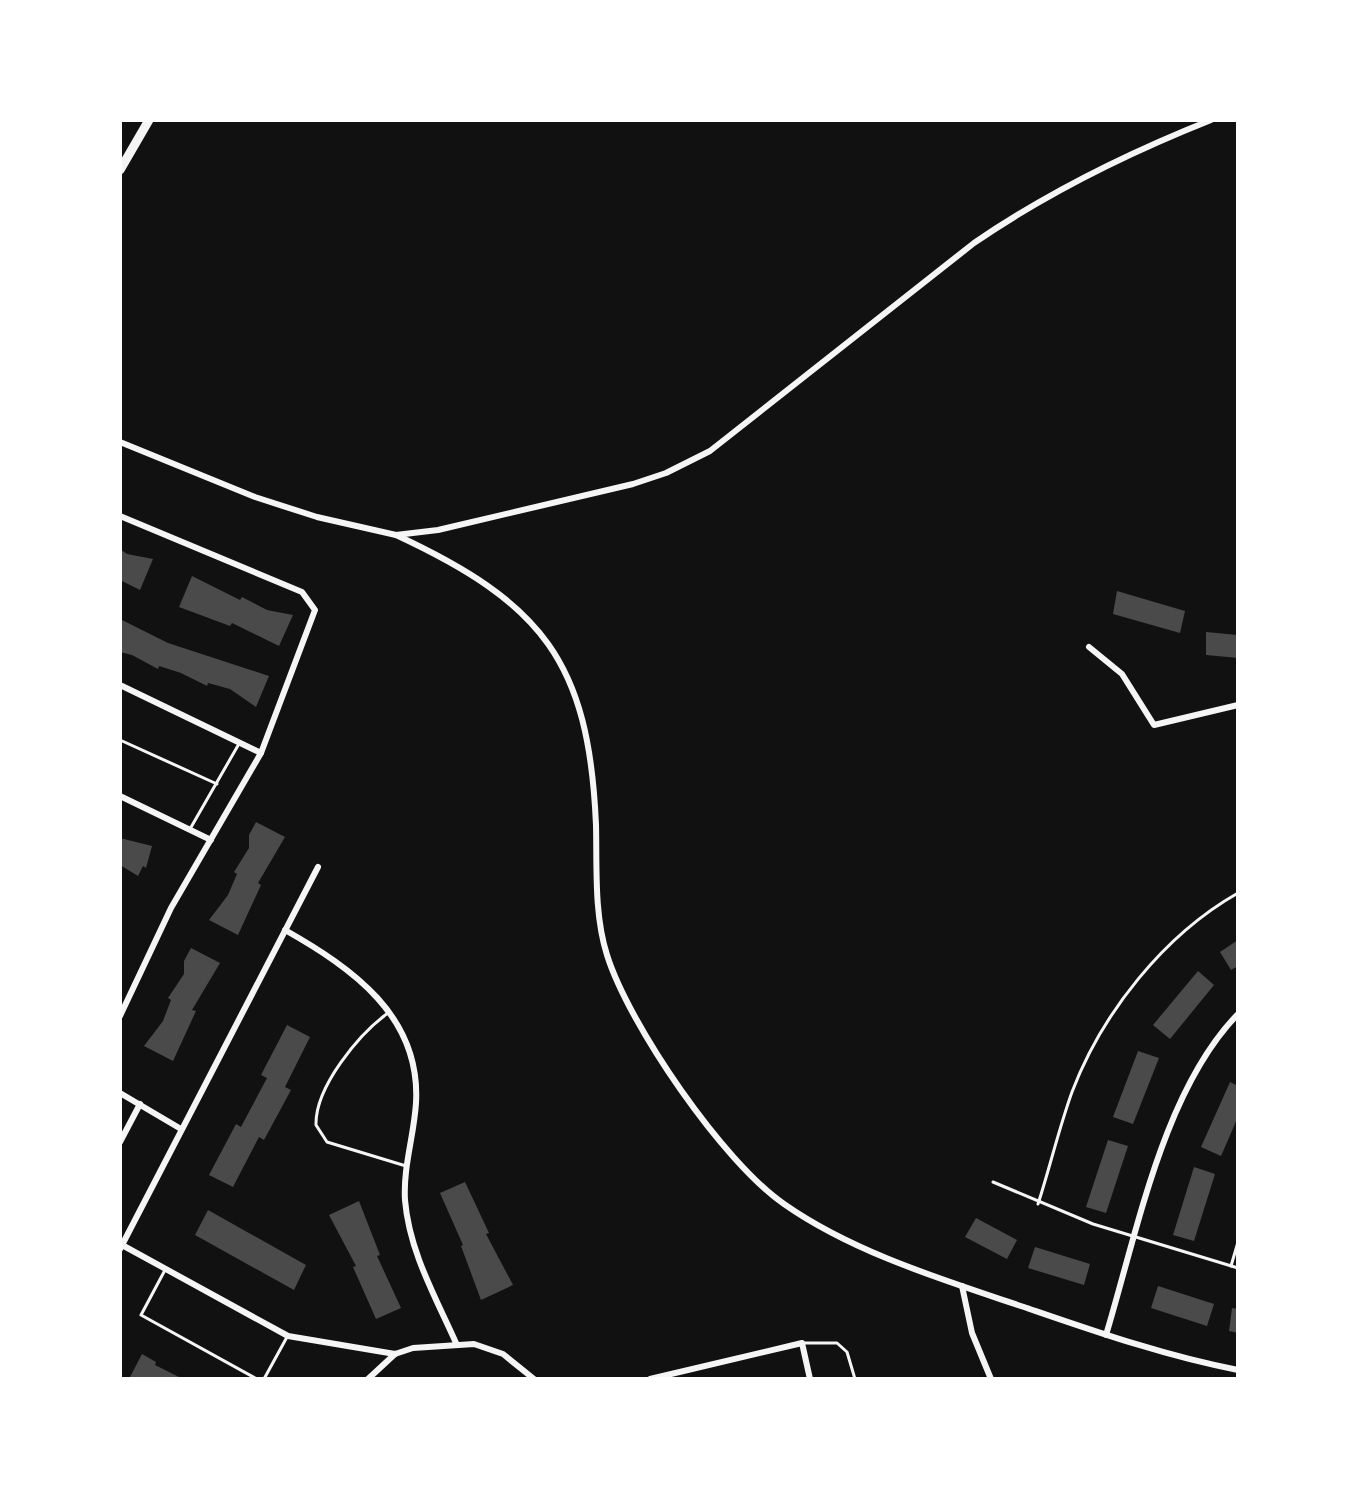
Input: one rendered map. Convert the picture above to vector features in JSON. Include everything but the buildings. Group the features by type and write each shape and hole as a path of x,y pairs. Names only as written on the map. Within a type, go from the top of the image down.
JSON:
{"main road":[{"path":"120,170 149,120"}],"street":[{"path":"396,535 438,530 633,484 689,463 746,425 974,243 1018,213 1064,188 1211,120"},
{"path":"120,442 255,497 317,517 396,535 507,597 545,637 567,673 581,710 591,756 599,909 606,954 627,1002 711,1131 747,1173 782,1203 821,1226 962,1286 1106,1335 1238,1370"},
{"path":"120,516 302,592 315,610 261,753 171,908 120,1016"},
{"path":"1089,647 1122,674 1154,725 1238,705"},
{"path":"120,685 261,753"},
{"path":"120,796 211,840"},
{"path":"318,867 121,1247 288,1336 395,1354"},
{"path":"285,930 333,958 378,994 410,1048 415,1074 414,1126 406,1166 406,1203 411,1232 456,1343"},
{"path":"1106,1335 1171,1122 1196,1066 1238,1014"},
{"path":"120,1093 181,1129"},
{"path":"120,1142 140,1104"},
{"path":"962,1286 972,1333 991,1379"},
{"path":"368,1379 395,1354 413,1348 456,1343 474,1344 503,1354 534,1379"},
{"path":"650,1379 802,1343 810,1379"}],"lane":[{"path":"120,740 217,784"},
{"path":"189,829 240,742"},
{"path":"1038,1204 1072,1092 1115,1011 1177,938 1238,893"},
{"path":"389,1012 370,1027 346,1055 321,1102 316,1125 327,1142 406,1166"},
{"path":"993,1182 1038,1204 1135,1239 1238,1268"},
{"path":"1230,1267 1238,1242"},
{"path":"165,1270 141,1315 257,1379"},
{"path":"264,1379 288,1336"},
{"path":"802,1343 837,1343 847,1352 855,1379"}]}
